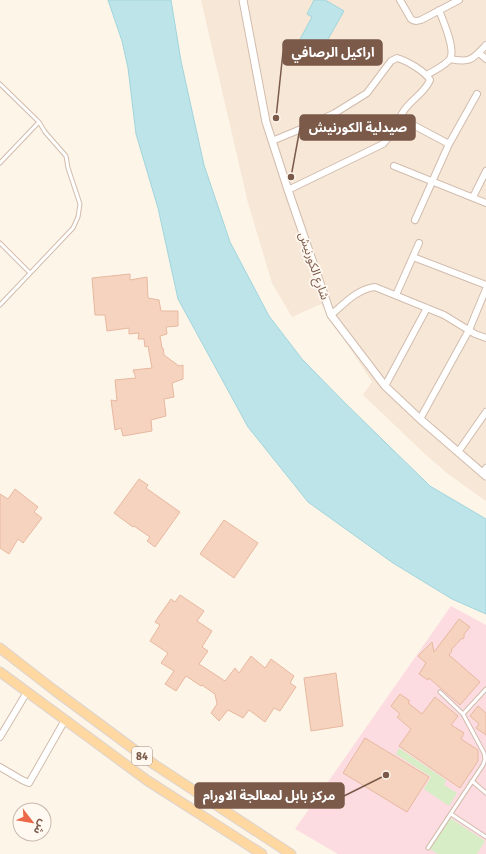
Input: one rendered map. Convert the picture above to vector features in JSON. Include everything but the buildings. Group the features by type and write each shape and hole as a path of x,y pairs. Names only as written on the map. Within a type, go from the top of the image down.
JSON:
{"main road":[{"name":"84","path":"0,648 155,765 291,854"},
{"name":"84","path":"0,672 148,781 262,854"}],"street":[{"name":"شارع الكورنيش","path":"243,0 266,122 331,315 385,386 458,452 485,472"},
{"path":"400,0 413,21 422,20 459,0"},
{"path":"427,75 447,62 452,55 451,46 439,10"},
{"path":"450,59 468,61 479,53 486,45"},
{"path":"479,53 486,59"},
{"path":"272,142 330,115 367,93 391,61 397,58 427,75 430,80 428,85 404,110 391,135 383,144 288,190"},
{"path":"415,220 449,144 477,94"},
{"path":"400,118 449,144"},
{"path":"394,166 486,203"},
{"path":"473,197 486,171"},
{"path":"396,295 419,243"},
{"path":"413,257 486,285"},
{"path":"331,315 358,292 375,287 444,315 475,334 486,338"},
{"path":"420,419 469,330 486,289"},
{"path":"385,386 427,308"},
{"path":"458,452 486,412"},
{"path":"0,737 27,692"},
{"path":"0,767 29,783 65,720"}],"lane":[{"path":"0,84 39,122 45,132 66,156 68,168 80,204 78,217 73,228 0,305"},
{"path":"0,163 39,122"},
{"path":"0,243 30,273"},
{"path":"463,714 486,689"},
{"path":"428,848 483,765 485,756 463,714 440,692"},
{"path":"472,782 486,793"},
{"path":"451,814 486,837"}],"shaded area":[{"path":"201,0 486,0 486,501 448,474 363,395 372,382 321,304 292,317 272,283 248,203"},
{"path":"451,606 486,625 486,854 338,854 295,829"}],"green space":[{"path":"399,748 446,780 444,785 457,793 449,806 424,789 431,777 396,754"},
{"path":"450,818 485,841 477,854 438,854 430,849"}],"water":[{"path":"108,0 171,0 181,61 204,165 230,242 269,316 302,359 430,486 486,519 486,614 452,599 393,563 308,502 248,427 178,299 158,208 136,134 128,68 122,41"},
{"path":"314,0 325,0 344,11 319,55 298,43 312,17 307,14"}],"place":[{"name":"اراكيل الرصافي","path":"276,118"},
{"name":"صيدلية الكورنيش","path":"291,177"},
{"name":"مركز بابل لمعالجة الاورام","path":"386,775"}]}
